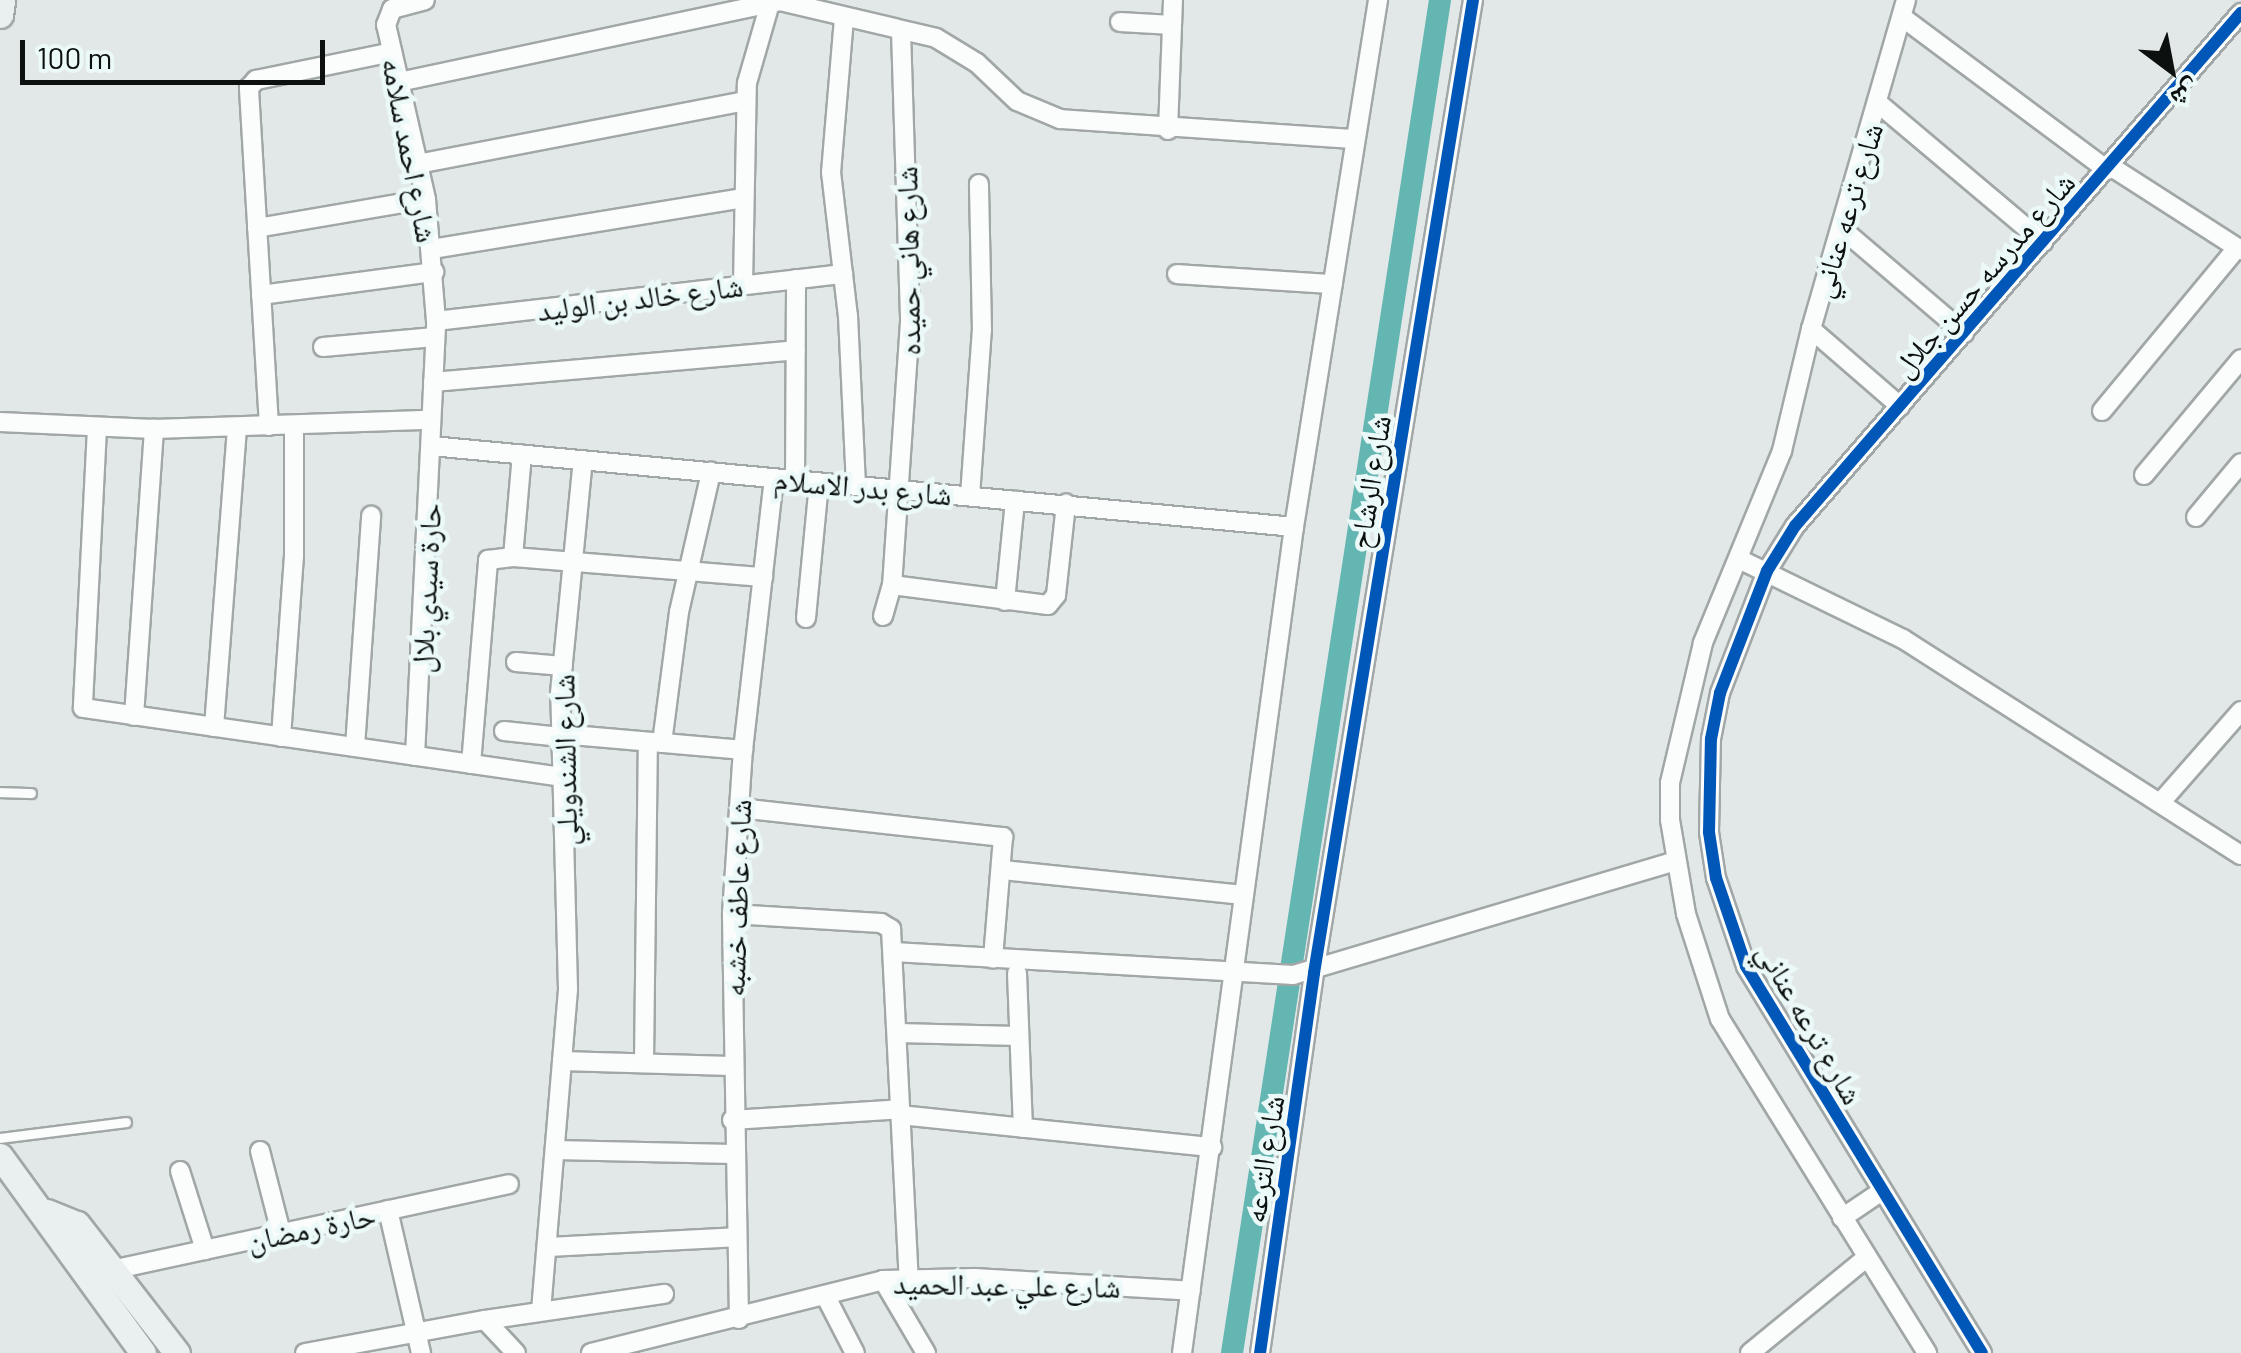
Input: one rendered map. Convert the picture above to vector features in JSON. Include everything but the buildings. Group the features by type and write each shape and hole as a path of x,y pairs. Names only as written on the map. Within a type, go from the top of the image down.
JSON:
{"main road":[{"path":"0,15 2,0"},
{"path":"0,1156 47,1212 52,1232 143,1353"},
{"path":"47,1212 70,1218 177,1353"}],"street":[{"name":"شارع احمد سلامه","path":"425,0 400,6 387,16 426,199 432,249 436,329 430,420"},
{"path":"1168,130 1173,0"},
{"path":"1231,972 1294,526 1378,0"},
{"name":"شارع الرشاح","path":"1314,973 1473,0"},
{"path":"399,82 770,2 950,45 1038,112 1168,130 1354,139"},
{"path":"742,285 746,101 752,50 770,2"},
{"path":"1904,9 2109,168 2239,249 2102,411"},
{"name":"شارع ترعه عناني","path":"1904,9 1811,329 1782,452 1740,560 1712,614 1670,783 1675,860 1720,1019 1927,1353"},
{"name":"شارع مدرسه حسن جلال","path":"1768,572 1795,526 2241,13"},
{"path":"844,18 831,172 843,274 856,486"},
{"path":"1120,22 1172,25"},
{"name":"شارع هاني حميده","path":"882,616 892,585 902,490 910,322 901,31"},
{"path":"269,426 252,83 392,52"},
{"path":"418,164 746,101"},
{"path":"1878,102 2043,242"},
{"path":"970,496 982,348 979,184"},
{"path":"432,249 742,198"},
{"path":"257,228 426,199"},
{"path":"1841,228 1964,333"},
{"path":"261,294 434,272"},
{"name":"شارع خالد بن الوليد","path":"323,347 742,285 843,274"},
{"path":"1178,274 1333,284"},
{"path":"795,480 796,279"},
{"path":"1811,329 1900,406"},
{"path":"433,382 796,350"},
{"path":"2144,474 2241,359"},
{"path":"0,422 154,429 430,420"},
{"name":"حارة سيدي بلال","path":"414,756 430,420"},
{"path":"281,737 294,556 294,426"},
{"path":"97,428 83,708 561,776"},
{"path":"214,728 236,428"},
{"path":"134,716 154,429"},
{"name":"شارع بدر الاسلام","path":"431,446 1294,526"},
{"path":"513,557 522,454"},
{"name":"شارع الشندويلي","path":"541,1311 568,952 561,776 563,666 583,460"},
{"path":"2196,517 2241,463"},
{"path":"644,1061 655,742 712,472"},
{"name":"شارع عاطف خشبه","path":"739,1319 730,1066 732,914 743,750 774,479"},
{"path":"806,618 819,483"},
{"path":"1004,601 1015,500"},
{"path":"892,585 1004,601 1054,601 1066,504"},
{"path":"355,747 371,516"},
{"path":"471,764 488,560 513,557 763,577"},
{"path":"1740,560 1903,639 2241,855"},
{"name":"شارع ترعه عناني","path":"1768,572 1720,693 1711,739 1709,832 1716,878 1746,966 1982,1353"},
{"path":"516,662 563,666"},
{"path":"2161,802 2241,710"},
{"path":"504,731 743,750"},
{"path":"739,808 1002,837 993,959"},
{"path":"894,952 1231,972 1314,973 1675,860"},
{"path":"1002,870 1242,895"},
{"path":"732,914 885,923 894,952 909,1279"},
{"name":"شارع الترعه","path":"1182,1353 1212,1147 1231,972"},
{"path":"1017,973 1024,1128"},
{"name":"شارع الترعه","path":"1260,1353 1314,973"},
{"path":"897,1033 1020,1036"},
{"path":"562,1061 730,1066"},
{"path":"732,1120 900,1112 1212,1147"},
{"path":"555,1150 734,1154"},
{"path":"260,1151 280,1233"},
{"path":"180,1170 205,1250"},
{"name":"حارة رمضان","path":"112,1270 509,1184"},
{"path":"1842,1218 1882,1191"},
{"path":"388,1210 420,1353"},
{"path":"548,1248 736,1237"},
{"path":"1750,1353 1866,1258"},
{"path":"882,1280 926,1353"},
{"name":"شارع علي عبد الحميد","path":"591,1353 739,1319 882,1280 1191,1291"},
{"path":"305,1353 414,1328 664,1294"},
{"path":"825,1296 855,1353"},
{"path":"485,1320 516,1353"}],"lane":[{"path":"0,792 32,793"},
{"path":"0,1138 126,1122"}],"waterway":[{"path":"1232,1353 1440,0"}],"cycle path":[{"path":"1260,1353 1314,973 1473,0"},
{"path":"1982,1353 1746,966 1716,878 1709,832 1711,739 1720,693 1767,571 1795,526 2241,13"}]}
